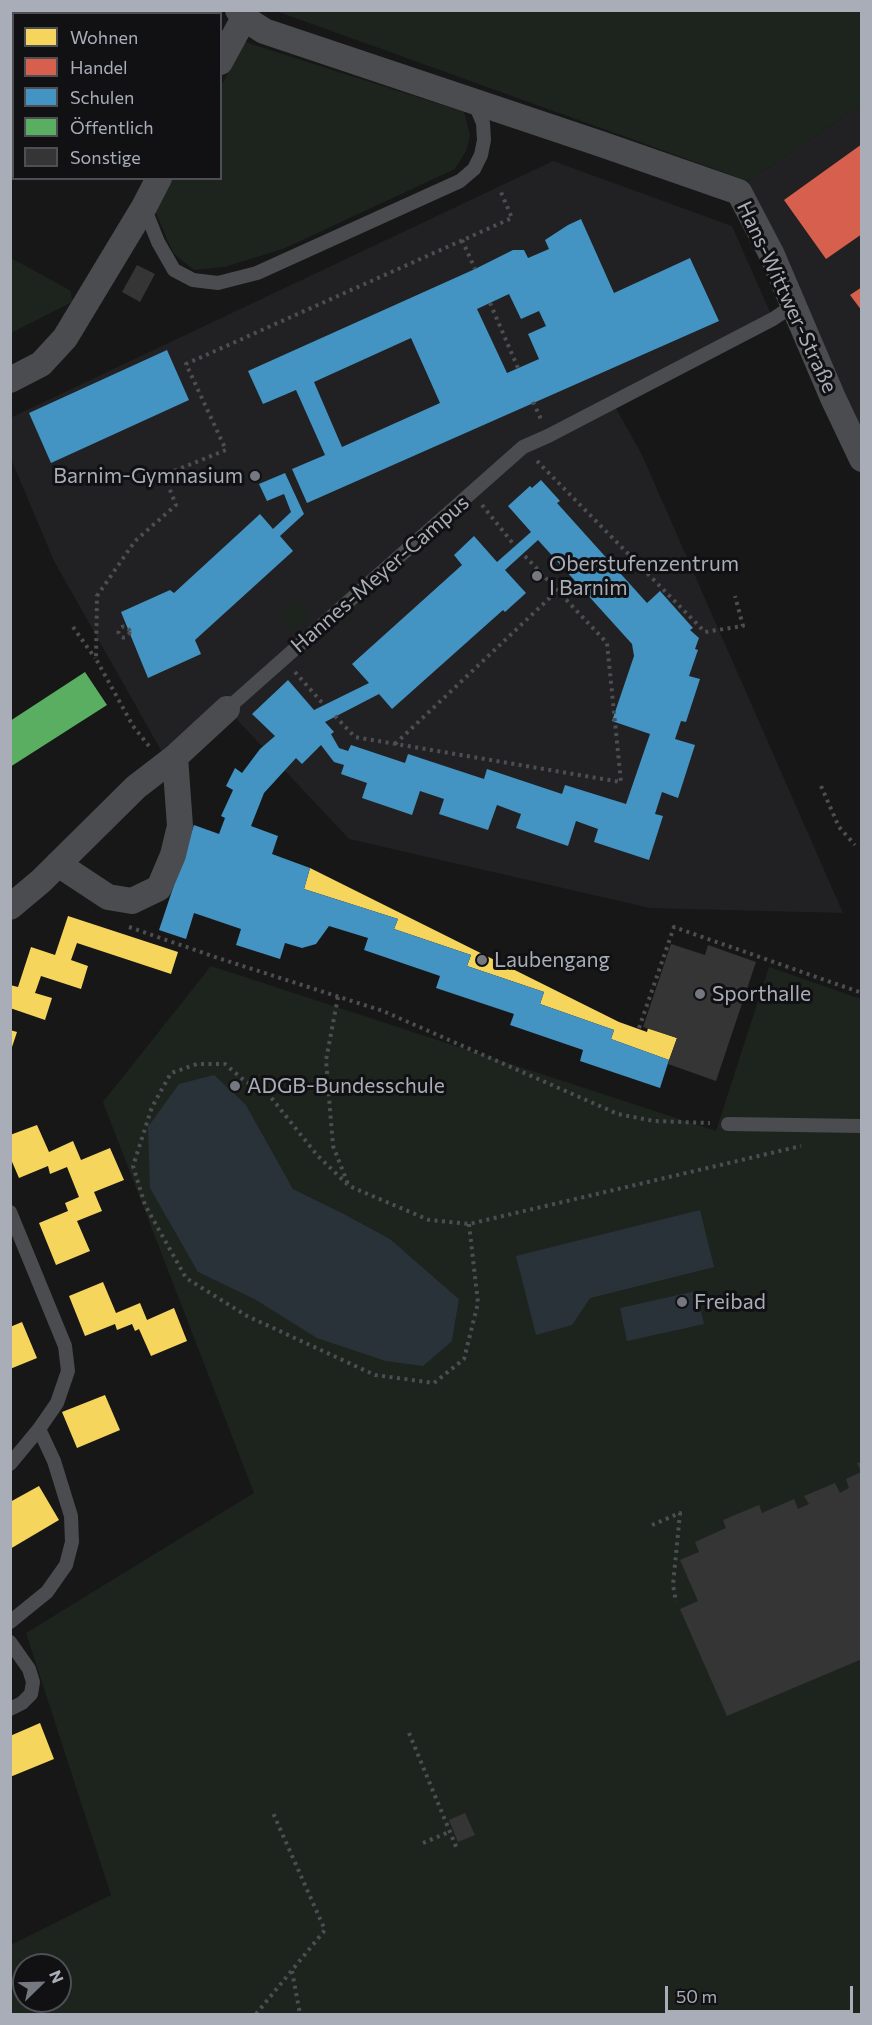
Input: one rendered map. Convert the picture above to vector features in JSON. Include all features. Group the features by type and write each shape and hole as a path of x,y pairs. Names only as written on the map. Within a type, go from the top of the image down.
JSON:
{"street":[{"name":"Hans-Wittwer-Straße","path":"222,57 241,14 264,31 739,192 772,255 861,459"},
{"path":"10,380 41,364 65,338 158,180"},
{"name":"Hannes-Meyer-Campus","path":"10,907 58,864 136,787 227,709"},
{"path":"58,864 108,897 132,901 159,888 173,855 180,826 169,761"}],"lane":[{"path":"144,207 158,242 174,270 193,280 218,283 257,273 460,181 474,169 481,155 484,140 483,123 474,102"},
{"name":"Hannes-Meyer-Campus","path":"227,709 523,447 773,319 794,304"},
{"path":"728,1124 861,1126"},
{"path":"10,1212 65,1346 68,1371 57,1403 10,1464"},
{"path":"10,1622 47,1592 66,1565 72,1542 71,1516 54,1461 39,1429"},
{"path":"10,1642 29,1669 33,1682 31,1694 22,1703 10,1709"}],"path":[{"path":"96,659 97,596 135,541 176,505 164,475 226,450 186,364 512,218 500,190"},
{"path":"462,240 475,269"},
{"path":"490,303 518,368"},
{"path":"523,447 705,632 743,626 735,596"},
{"path":"472,493 515,546"},
{"path":"335,717 355,737 621,782 607,643 523,554"},
{"path":"395,744 557,591"},
{"path":"73,627 96,659 133,726 169,761"},
{"path":"284,660 324,705"},
{"path":"821,786 839,827 855,845"},
{"path":"128,926 383,1011 618,1114 654,1121 728,1124"},
{"path":"639,1028 674,927 861,993"},
{"path":"338,997 326,1060 333,1146 349,1186"},
{"path":"469,1224 478,1303 464,1359 434,1383 375,1375 247,1316 186,1278 145,1205 133,1166 152,1107 171,1073 197,1064 225,1064 246,1082 265,1090 317,1155 349,1186 429,1220 469,1224 804,1145"},
{"path":"652,1525 680,1513 673,1585 676,1602"},
{"path":"409,1734 457,1849"},
{"path":"256,2014 325,1930 273,1814"},
{"path":"423,1843 449,1832"},
{"path":"292,1970 300,2014"}],"shaded area":[{"path":"11,10 180,11 12,12 12,121 10,120"},
{"path":"276,11 861,11 861,105 748,181"},
{"path":"245,42 464,112 470,135 466,151 455,169 283,249 224,267 194,270 173,253 154,208 169,180 222,180 222,84"},
{"path":"861,105 861,459 772,255 748,181"},
{"path":"553,161 732,226 773,319 613,403 642,455 843,913 650,908 349,839 227,709 171,768 54,561 11,459 10,418"},
{"path":"11,258 71,291 72,302 11,333"},
{"path":"296,600 310,615 294,631 280,616"},
{"path":"211,966 716,1131 769,967 861,998 861,2014 11,2014 11,1945 111,1895 26,1633 254,1493 103,1102","holes":["246,1105 293,1189 390,1239 459,1299 452,1341 256,1300 198,1272"]},
{"path":"214,1075 246,1105 293,1189 390,1239 459,1299 452,1341 423,1366 386,1361 317,1338 256,1300 198,1272 150,1188 148,1127 179,1084"},
{"path":"700,1210 714,1267 590,1298 572,1325 536,1335 516,1256"},
{"path":"696,1291 704,1324 627,1341 620,1308"}],"building: Wohnen":[{"name":"Laubengang","path":"310,868 619,1022 647,1032 648,1028 677,1038 669,1060 611,1039 614,1030 540,1004 544,992 467,966 471,955 394,929 398,919 304,889"},
{"path":"68,916 178,952 171,974 77,943 71,960 88,966 81,989 41,976 35,993 52,998 45,1020 10,1008 10,985 18,987 31,947 55,955"},
{"path":"10,1030 17,1032 11,1050 10,1050"},
{"path":"37,1125 49,1152 73,1141 81,1160 110,1148 124,1180 94,1192 102,1211 77,1221 90,1251 56,1265 39,1223 68,1211 65,1203 79,1197 67,1167 50,1174 48,1166 19,1178 10,1157 10,1135"},
{"path":"103,1282 116,1313 140,1303 147,1320 174,1308 187,1341 151,1356 139,1329 135,1331 132,1324 117,1330 115,1324 85,1336 69,1296"},
{"path":"22,1322 37,1358 10,1369 10,1327"},
{"path":"105,1395 120,1430 77,1448 62,1412"},
{"path":"39,1486 59,1520 10,1549 10,1502"},
{"path":"40,1723 54,1759 10,1777 10,1736"}],"building: Handel":[{"path":"862,144 862,234 826,259 784,200"},
{"path":"862,287 862,311 850,295"}],"building: Schulen":[{"path":"581,219 614,293 690,258 719,321 307,503 292,469 325,455 296,390 263,404 248,371 513,250 524,250 528,258 549,249 545,240","holes":["509,294 521,319 539,311 546,326 528,334 539,359 507,373 477,309","411,338 440,403 342,447 314,382"]},
{"path":"167,350 189,400 51,463 29,413"},
{"path":"285,473 304,514 280,536 293,551 195,640 201,654 148,678 121,612 170,590 174,593 260,514 273,529 291,512 284,494 267,501 259,484"},
{"path":"541,480 560,501 557,503 647,603 660,591 693,628 690,630 699,638 695,649 698,650 689,676 700,679 686,722 681,721 675,739 695,745 678,798 662,792 655,814 663,816 649,860 594,842 598,829 576,821 568,846 516,828 521,814 497,805 488,830 439,814 444,799 420,791 412,815 362,798 367,783 341,774 344,765 334,762 321,745 302,764 296,758 264,793 251,826 278,836 272,854 310,868 304,889 398,919 394,929 471,955 467,966 544,992 540,1004 614,1030 611,1039 669,1060 660,1088 580,1061 583,1050 510,1025 514,1014 436,988 440,976 364,950 368,938 329,926 316,944 302,948 285,943 280,959 236,945 241,929 194,913 186,939 159,930 194,825 219,834 225,818 221,816 233,790 226,786 235,768 242,773 260,749 275,736 252,714 288,680 314,710 369,683 352,664 462,565 454,555 474,536 497,562 531,532 508,506 530,486 532,488","holes":["538,540 632,644 634,656 612,721 650,734 626,804 565,785 562,794 487,769 484,779 408,754 405,763 351,745 348,751 339,748 331,734 334,732 325,722 379,694 392,709 503,610 505,612 526,593 505,570"]}],"building: Öffentlich":[{"path":"85,672 107,705 10,767 10,721"}],"building: Sonstige":[{"path":"137,265 155,274 140,302 122,292"},
{"name":"Sporthalle","path":"671,944 705,955 708,945 756,962 716,1081 668,1064 677,1038 643,1027"},
{"path":"862,1462 862,1659 727,1716 680,1609 698,1601 680,1560 699,1552 695,1542 726,1528 723,1520 759,1505 762,1513 794,1499 798,1509 809,1504 804,1496 835,1483 840,1493 849,1488 846,1479 861,1472 857,1463"},
{"path":"465,1813 475,1835 458,1842 449,1820"}],"place":[{"name":"Barnim-Gymnasium","path":"255,476"},
{"name":"Oberstufenzentrum I Barnim","path":"537,576"},
{"name":"Laubengang","path":"482,960"},
{"name":"Sporthalle","path":"700,994"},
{"name":"ADGB-Bundesschule","path":"235,1086"},
{"name":"Freibad","path":"682,1302"}]}
